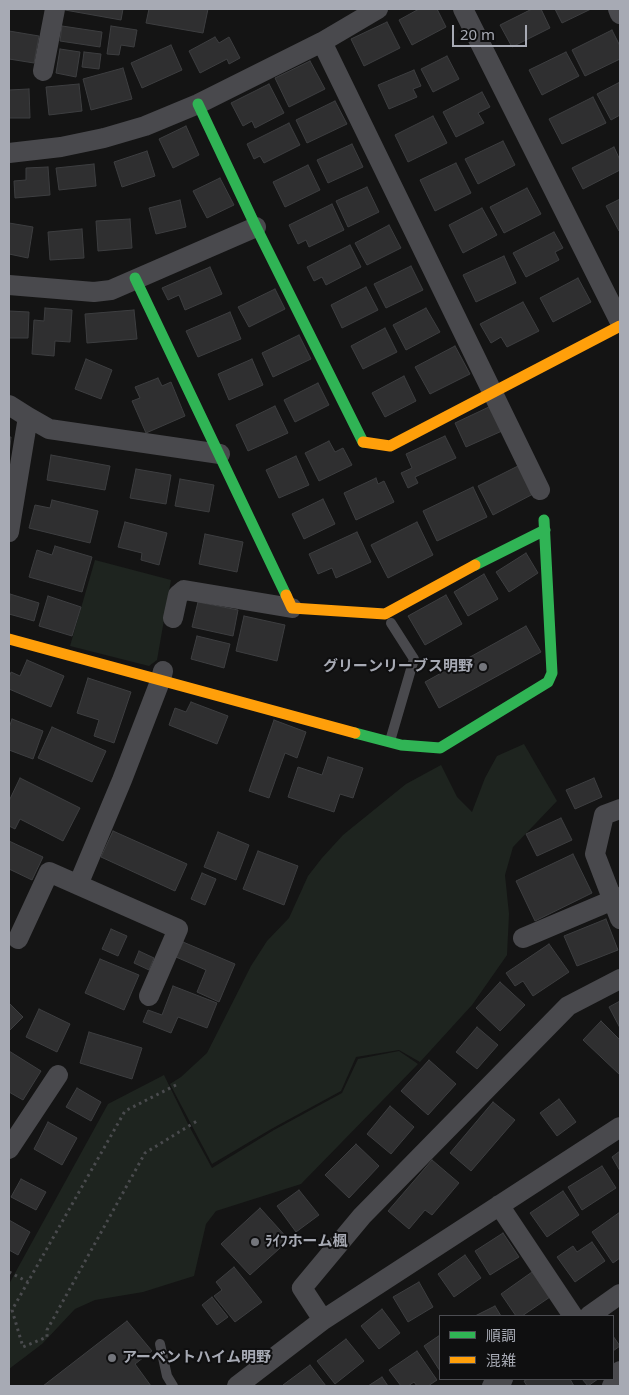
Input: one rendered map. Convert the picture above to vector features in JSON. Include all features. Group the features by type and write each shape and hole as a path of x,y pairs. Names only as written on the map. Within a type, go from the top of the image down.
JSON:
{"street":[{"path":"43,71 55,9"},
{"path":"9,153 61,147 104,138 145,126 198,104 322,42 378,9"},
{"path":"198,104 256,227 364,443 390,446 620,324 463,9"},
{"path":"618,9 620,14"},
{"path":"322,42 494,392 540,490"},
{"path":"9,285 94,292 111,290 256,227"},
{"path":"136,278 292,608"},
{"path":"9,404 49,429 220,454"},
{"path":"9,532 28,417"},
{"path":"9,639 162,675 401,745 440,748 548,682 552,673 552,645 544,525 517,543 385,614 292,608 184,590 178,595 173,618"},
{"path":"78,885 122,780 162,675"},
{"path":"620,809 604,815 595,854 616,899 620,919"},
{"path":"18,939 50,872 178,929 150,996"},
{"path":"523,938 616,899"},
{"path":"323,1320 302,1288 362,1216 568,1006 620,979"},
{"path":"9,1147 58,1075"},
{"path":"237,1386 323,1320 620,1127"},
{"path":"499,1206 572,1315"},
{"path":"590,1315 620,1294"},
{"path":"612,1386 620,1371"}],"lane":[{"path":"390,742 414,658 391,623"},
{"path":"160,1344 167,1376 173,1386"}],"path":[{"path":"176,1085 125,1111 12,1310 23,1347 47,1336 47,1330 144,1153 197,1122"},
{"path":"9,1272 28,1282"}],"shaded area":[{"path":"95,560 171,580 157,660 149,666 70,646"},
{"path":"524,744 557,801 513,847 505,875 509,914 507,955 472,1005 420,1062 399,1050 356,1057 341,1091 212,1164 170,1084 181,1077 207,1053 251,966 267,941 289,918 308,876 343,835 406,784 441,765 457,797 472,812 485,778 497,756"},
{"path":"399,1051 418,1064 301,1184 216,1211 206,1224 194,1276 143,1292 95,1300 75,1309 42,1344 9,1369 9,1284 108,1104 164,1075 212,1168 274,1130 342,1093 358,1059"}],"building":[{"path":"65,9 123,9 121,20"},
{"path":"149,9 208,9 203,33 146,23"},
{"path":"419,9 437,9 446,27 412,45 399,20"},
{"path":"532,9 541,9 550,28 512,47 500,25"},
{"path":"555,9 591,9 562,23"},
{"path":"387,22 400,48 364,66 351,39"},
{"path":"62,26 102,32 100,47 60,41"},
{"path":"111,26 137,30 134,47 121,45 119,55 107,54"},
{"path":"612,30 620,46 620,59 585,76 572,50"},
{"path":"9,31 39,36 34,63 9,59"},
{"path":"215,37 219,43 229,37 240,58 229,64 227,59 200,73 189,51"},
{"path":"171,45 182,70 142,88 131,63"},
{"path":"60,49 80,52 76,77 56,73"},
{"path":"84,52 101,54 99,69 82,67"},
{"path":"566,52 579,76 542,95 529,70"},
{"path":"447,56 459,79 433,92 421,69"},
{"path":"310,61 325,89 289,107 275,78"},
{"path":"123,68 132,99 91,110 83,79"},
{"path":"414,70 421,86 413,89 417,97 389,109 378,85"},
{"path":"620,82 620,115 611,120 597,94"},
{"path":"79,84 82,111 49,115 46,87"},
{"path":"269,84 284,113 255,128 252,121 243,126 231,103"},
{"path":"29,89 30,118 9,118 9,90"},
{"path":"482,92 490,107 478,113 484,123 456,137 443,112"},
{"path":"593,97 606,123 562,144 549,119"},
{"path":"335,101 347,124 307,143 296,120"},
{"path":"433,116 447,143 408,162 395,135"},
{"path":"289,123 300,145 264,163 260,156 254,159 247,144"},
{"path":"186,126 199,155 173,168 159,139"},
{"path":"503,141 515,165 478,184 465,159"},
{"path":"352,144 363,167 328,183 317,160"},
{"path":"614,147 620,160 620,170 583,189 572,168"},
{"path":"147,151 155,176 122,187 114,162"},
{"path":"456,163 471,193 435,211 420,180"},
{"path":"94,164 96,186 59,190 56,168"},
{"path":"308,165 320,190 285,207 273,182"},
{"path":"48,167 50,195 15,198 14,181 26,180 26,168"},
{"path":"220,178 234,205 207,218 193,191"},
{"path":"367,187 379,212 348,227 336,201"},
{"path":"527,188 541,214 504,233 490,207"},
{"path":"620,199 620,230 619,231 606,206"},
{"path":"180,200 186,227 156,234 149,208"},
{"path":"332,204 344,230 309,247 306,240 298,244 289,225"},
{"path":"482,208 497,235 463,253 449,225"},
{"path":"130,219 132,248 98,251 96,221"},
{"path":"9,223 33,227 28,258 9,254"},
{"path":"389,225 401,248 367,265 355,243"},
{"path":"82,229 84,258 50,260 48,232"},
{"path":"554,232 563,248 555,252 559,260 526,277 513,253"},
{"path":"350,245 361,267 326,285 322,277 314,281 307,267"},
{"path":"504,256 516,283 476,302 463,275"},
{"path":"411,266 423,290 386,308 374,284"},
{"path":"210,267 222,294 185,310 179,295 168,300 162,288"},
{"path":"578,278 591,302 553,322 540,298"},
{"path":"366,287 378,310 342,328 331,305"},
{"path":"275,289 285,309 249,327 238,307"},
{"path":"523,302 539,331 507,347 501,337 491,343 480,324"},
{"path":"45,308 72,310 70,342 55,341 54,356 32,354 34,320 44,321"},
{"path":"426,308 440,332 406,350 393,325"},
{"path":"134,310 137,339 87,343 85,314"},
{"path":"9,311 29,312 28,338 9,338"},
{"path":"230,312 241,339 198,357 186,331"},
{"path":"385,328 397,352 363,369 351,346"},
{"path":"299,335 311,359 273,377 262,353"},
{"path":"455,346 470,374 430,394 415,367"},
{"path":"86,359 112,370 101,399 75,389"},
{"path":"252,359 263,385 229,400 218,374"},
{"path":"404,376 416,401 385,417 372,393"},
{"path":"158,378 162,386 171,382 185,416 146,433 132,401 140,398 135,387"},
{"path":"318,383 329,405 295,422 284,400"},
{"path":"275,406 288,433 248,451 236,425"},
{"path":"491,406 502,431 466,447 455,423"},
{"path":"445,436 456,458 415,477 418,483 408,488 401,473 412,468 406,454"},
{"path":"9,437 11,437 9,455"},
{"path":"329,441 335,452 343,448 352,465 319,481 305,453"},
{"path":"51,455 110,466 105,490 47,480"},
{"path":"296,456 309,485 279,498 266,470"},
{"path":"520,465 535,493 493,515 478,486"},
{"path":"136,469 171,475 166,504 130,498"},
{"path":"376,478 378,484 384,481 394,502 356,520 344,493"},
{"path":"180,479 214,485 209,512 175,506"},
{"path":"473,487 487,517 437,541 423,511"},
{"path":"323,499 335,524 304,539 292,514"},
{"path":"52,500 98,511 90,543 29,528 35,505 50,508"},
{"path":"125,522 167,533 159,565 141,560 142,553 118,547"},
{"path":"417,522 433,555 388,578 371,545"},
{"path":"357,532 371,562 336,578 332,568 318,574 309,554"},
{"path":"205,534 243,542 237,572 199,564"},
{"path":"55,546 92,557 82,592 29,577 37,550 52,555"},
{"path":"526,553 538,573 509,592 496,572"},
{"path":"484,574 498,599 468,616 454,592"},
{"path":"10,594 39,603 34,621 9,614"},
{"path":"446,595 462,624 425,645 408,616"},
{"path":"48,596 81,607 72,636 39,626"},
{"path":"198,602 238,610 233,636 192,627"},
{"path":"244,616 285,625 277,661 236,651"},
{"name":"グリーンリーブス明野","path":"526,626 541,652 439,708 425,682"},
{"path":"197,636 230,644 224,668 191,659"},
{"path":"27,660 64,676 51,707 9,689 11,672 20,676"},
{"path":"88,678 131,692 114,743 94,736 99,720 77,713"},
{"path":"191,702 228,716 217,744 169,725 175,708 186,712"},
{"path":"12,719 43,731 33,759 9,750 9,728"},
{"path":"274,720 306,732 297,758 285,753 269,798 249,791"},
{"path":"52,727 106,751 92,782 38,758"},
{"path":"328,757 363,768 353,798 340,794 334,812 288,797 298,767 322,775"},
{"path":"20,778 80,808 63,841 20,819 15,829 9,826 9,801"},
{"path":"594,778 602,797 575,809 566,790"},
{"path":"561,818 572,840 537,856 526,834"},
{"path":"113,831 187,864 175,891 101,857"},
{"path":"218,832 249,845 236,880 204,867"},
{"path":"9,841 43,857 32,880 9,869"},
{"path":"258,851 298,866 284,905 243,889"},
{"path":"573,854 592,893 535,921 516,881"},
{"path":"202,873 216,879 205,905 191,899"},
{"path":"606,919 618,950 577,966 564,936"},
{"path":"111,929 127,936 118,956 102,949"},
{"path":"183,942 235,964 219,1002 197,992 206,970 176,957"},
{"path":"549,944 569,972 533,996 523,981 515,986 506,973"},
{"path":"139,951 154,958 149,970 134,963"},
{"path":"100,959 139,975 124,1010 85,993"},
{"path":"500,982 525,1005 500,1031 476,1008"},
{"path":"173,986 217,1003 207,1028 178,1017 171,1033 143,1022 148,1010 162,1015"},
{"path":"620,1001 620,1028 609,1007"},
{"path":"9,1003 23,1017 9,1031"},
{"path":"39,1009 70,1024 57,1052 26,1037"},
{"path":"601,1021 620,1040 620,1075 583,1040"},
{"path":"477,1027 498,1045 477,1069 456,1052"},
{"path":"89,1032 142,1048 132,1079 80,1063"},
{"path":"9,1051 41,1071 23,1100 9,1092"},
{"path":"429,1060 456,1084 428,1115 401,1091"},
{"path":"77,1088 101,1102 91,1121 66,1107"},
{"path":"559,1099 576,1122 557,1136 540,1113"},
{"path":"493,1102 515,1120 471,1171 450,1153"},
{"path":"390,1106 414,1127 391,1154 367,1134"},
{"path":"48,1122 77,1138 62,1165 34,1149"},
{"path":"356,1144 379,1166 349,1198 325,1175"},
{"path":"620,1151 620,1171 612,1157"},
{"path":"432,1160 459,1183 432,1215 425,1210 409,1229 388,1211"},
{"path":"602,1166 616,1188 582,1210 568,1187"},
{"path":"21,1179 46,1192 36,1210 11,1197"},
{"path":"299,1190 319,1215 296,1232 277,1206"},
{"path":"563,1191 579,1215 547,1237 530,1213"},
{"name":"ﾗｲﾌホーム楓","path":"260,1208 289,1240 250,1275 221,1244"},
{"path":"620,1212 620,1258 613,1263 592,1232"},
{"path":"9,1220 30,1232 18,1255 9,1250"},
{"path":"503,1233 519,1257 490,1275 475,1251"},
{"path":"592,1242 605,1261 575,1282 557,1257 573,1246 577,1252"},
{"path":"465,1255 481,1278 454,1297 438,1274"},
{"path":"234,1267 262,1302 235,1322 214,1296 222,1290 216,1282"},
{"path":"532,1272 550,1297 523,1315 515,1315 501,1294"},
{"path":"419,1282 433,1307 408,1322 393,1297"},
{"path":"212,1297 228,1317 217,1325 202,1305"},
{"path":"495,1306 500,1315 477,1315"},
{"path":"382,1309 400,1333 379,1349 361,1326"},
{"name":"アーベントハイム明野","path":"127,1321 152,1351 135,1364 151,1386 43,1386"},
{"path":"439,1336 439,1369 424,1346"},
{"path":"614,1337 620,1346 614,1350"},
{"path":"346,1339 364,1361 335,1384 317,1361"},
{"path":"417,1351 437,1380 428,1386 417,1386 414,1382 408,1386 401,1386 389,1370"},
{"path":"310,1365 326,1386 283,1385"},
{"path":"382,1377 388,1386 368,1386"},
{"path":"571,1380 574,1386 527,1386 524,1381"},
{"path":"583,1380 597,1380 588,1386"}],"traffic: fast":[{"path":"198,104 256,227 363,442"},
{"path":"135,278 286,595"},
{"path":"355,733 401,745 440,748 548,682 552,673 544,520"},
{"path":"475,565 545,530"}],"traffic: slow":[{"path":"363,442 390,446 620,326"},
{"path":"286,595 292,608 385,614 475,565"},
{"path":"9,639 355,733"}],"place":[{"name":"グリーンリーブス明野","path":"483,667"},
{"name":"ﾗｲﾌホーム楓","path":"255,1242"},
{"name":"アーベントハイム明野","path":"112,1358"}]}
